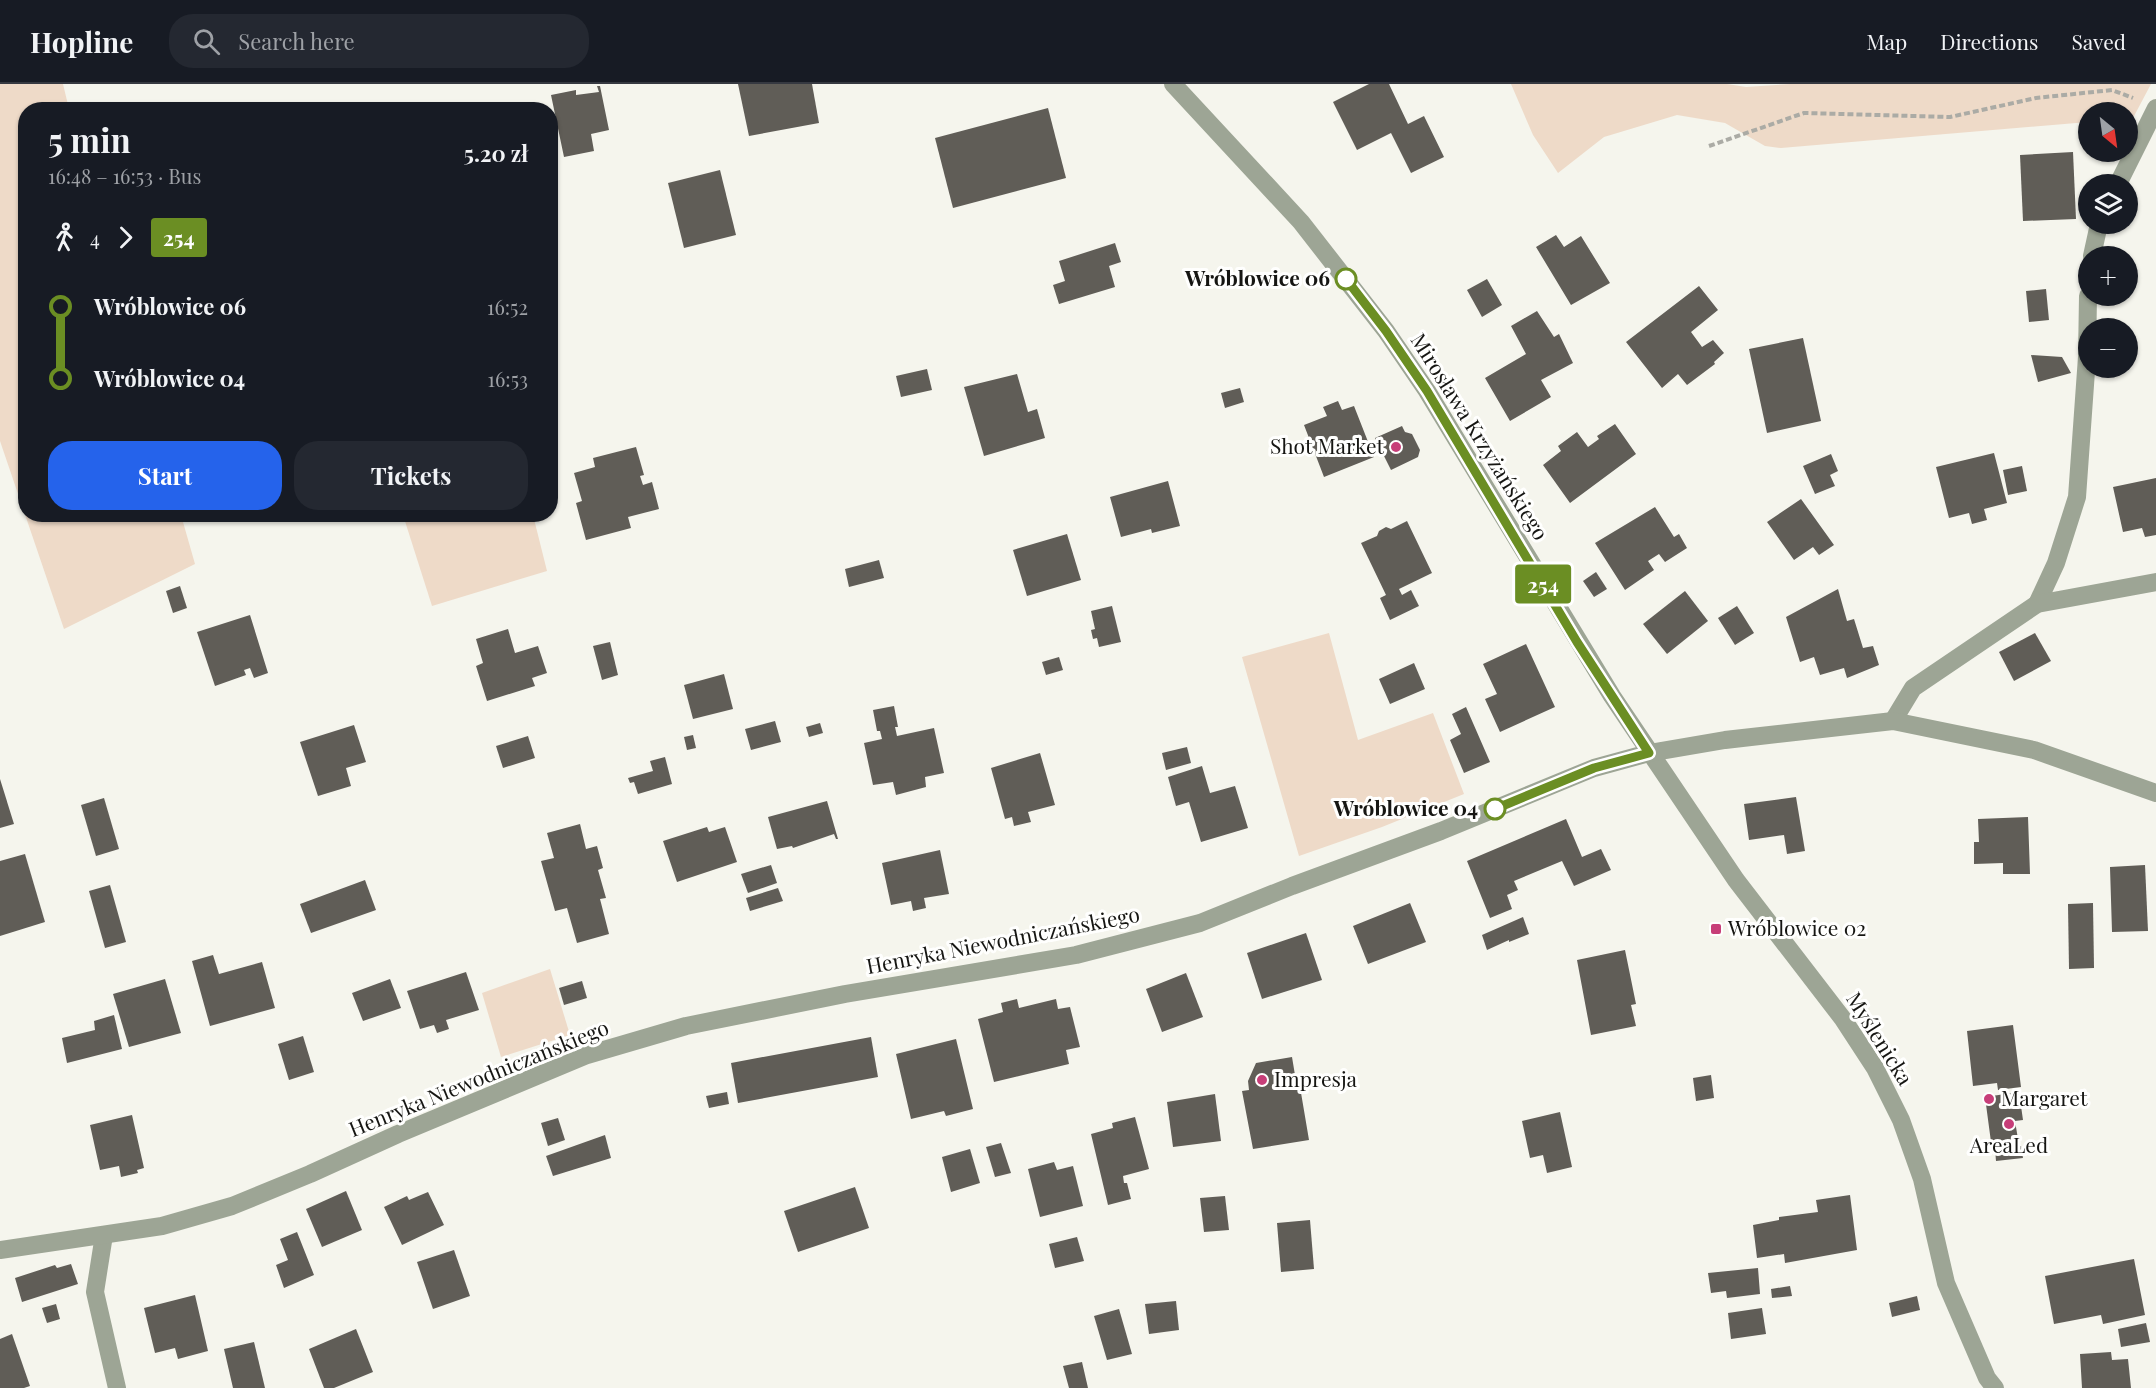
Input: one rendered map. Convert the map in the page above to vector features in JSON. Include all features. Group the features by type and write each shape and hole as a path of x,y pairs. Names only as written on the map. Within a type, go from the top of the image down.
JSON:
{"street":[{"name":"Mirosława Krzyżańskiego","path":"1173,84 1301,222 1386,331 1427,391 1577,642 1649,753"},
{"path":"2123,174 2156,108"},
{"path":"2037,604 2056,563 2077,498 2087,357 2088,306"},
{"path":"1893,721 1913,688 2037,604 2156,582"},
{"name":"Henryka Niewodniczańskiego","path":"0,1250 162,1226 232,1206 587,1055 672,1030 845,994 1076,955 1200,923 1441,831 1594,768 1649,753 1725,740 1893,721 2034,750 2156,793"},
{"name":"Myślenicka","path":"1649,753 1736,880 1843,1019 1875,1068 1901,1120 1922,1179 1946,1283 1987,1378 1995,1388"},
{"path":"105,1235 95,1292 117,1388"}],"path":[{"path":"1709,146 1804,113 1950,117 2036,98 2112,90 2134,98"}],"shaded area":[{"path":"0,84 63,84 67,102 18,102 18,494 0,441"},
{"path":"1511,84 1727,84 1746,87 1790,84 2151,84 2138,109 2138,102 2078,102 2078,123 1781,148 1765,146 1725,123 1677,115 1604,137 1558,173 1533,135"},
{"path":"28,522 183,522 195,564 64,629"},
{"path":"405,522 535,522 547,571 432,606"},
{"path":"1329,633 1358,740 1433,713 1464,794 1382,827 1299,856 1242,657"},
{"path":"550,969 570,1035 501,1057 482,993"}],"building":[{"path":"738,84 812,84 819,123 749,136"},
{"path":"1369,84 1389,84 1408,124 1424,116 1444,157 1411,173 1391,133 1357,150 1333,102"},
{"path":"597,86 600,86 609,130 591,134 594,151 564,157 558,128 558,102 552,102 551,95 576,90 576,95 599,92"},
{"path":"1048,108 1066,178 953,208 935,138"},
{"path":"2073,152 2076,219 2023,221 2020,155"},
{"path":"720,170 736,235 684,248 668,183"},
{"path":"1556,235 1564,247 1581,236 1610,283 1571,305 1536,247"},
{"path":"1115,243 1121,262 1109,266 1115,287 1059,304 1053,285 1065,281 1059,261"},
{"path":"1487,279 1502,305 1482,317 1467,290"},
{"path":"1699,286 1718,310 1691,332 1702,347 1713,340 1724,353 1714,362 1715,364 1687,385 1678,374 1662,388 1626,342"},
{"path":"2046,289 2049,320 2029,322 2026,291"},
{"path":"1537,311 1554,337 1559,334 1573,363 1541,380 1551,397 1510,421 1485,378 1526,354 1511,326"},
{"path":"1803,338 1821,421 1767,433 1749,349"},
{"path":"2031,355 2062,357 2071,373 2038,382"},
{"path":"927,369 932,390 901,397 896,376"},
{"path":"1017,374 1028,412 1037,409 1045,438 984,456 964,387"},
{"path":"1240,388 1244,402 1225,408 1221,393"},
{"path":"1338,401 1342,410 1354,406 1374,457 1324,477 1304,425 1327,416 1323,407"},
{"path":"1615,424 1636,454 1570,503 1543,465 1561,451 1558,446 1577,432 1588,447 1599,439 1597,436"},
{"path":"1402,426 1405,432 1412,434 1420,450 1418,457 1391,470 1375,438"},
{"path":"636,447 644,475 640,476 643,485 652,482 659,509 628,517 631,528 586,540 576,503 582,501 574,473 595,467 593,458"},
{"path":"1994,453 2007,503 1984,509 1987,520 1972,524 1969,513 1949,518 1936,467"},
{"path":"1831,454 1838,471 1830,475 1835,486 1815,494 1803,466"},
{"path":"2022,466 2027,491 2008,495 2003,470"},
{"path":"2156,478 2156,535 2145,537 2142,528 2123,532 2113,487"},
{"path":"1168,481 1180,526 1152,533 1151,529 1121,537 1110,497"},
{"path":"1801,499 1834,545 1819,555 1813,547 1794,560 1767,522"},
{"path":"1655,507 1674,537 1679,534 1687,548 1665,562 1659,554 1648,561 1654,570 1625,590 1595,543"},
{"path":"1407,521 1432,573 1399,589 1402,595 1411,590 1419,606 1390,620 1380,598 1386,595 1361,543 1377,536 1379,531 1386,527 1391,529"},
{"path":"1067,534 1081,580 1027,596 1013,550"},
{"path":"879,560 884,578 849,587 845,569"},
{"path":"1596,572 1607,589 1594,597 1583,581"},
{"path":"180,586 187,608 173,613 166,591"},
{"path":"1838,589 1847,621 1854,619 1863,648 1873,646 1879,665 1847,678 1844,668 1820,675 1814,657 1800,662 1786,617"},
{"path":"1685,591 1708,621 1667,654 1643,624"},
{"path":"1112,606 1121,642 1099,647 1097,638 1093,639 1091,630 1095,629 1091,611"},
{"path":"1737,606 1754,633 1735,645 1718,618"},
{"path":"250,615 268,673 254,678 250,668 244,670 246,675 215,686 197,632"},
{"path":"508,629 515,653 538,646 547,673 532,678 535,686 487,701 476,666 483,663 476,639"},
{"path":"2035,633 2051,661 2014,681 1999,652"},
{"path":"610,642 618,675 602,680 593,646"},
{"path":"1526,644 1555,707 1500,732 1485,699 1497,694 1483,664"},
{"path":"1059,657 1063,670 1046,675 1042,662"},
{"path":"1414,663 1425,689 1390,704 1379,679"},
{"path":"724,674 733,709 693,719 684,685"},
{"path":"894,706 898,727 895,727 897,736 934,728 944,773 925,777 926,787 896,795 893,782 873,785 864,743 882,739 880,731 877,731 873,710"},
{"path":"1466,707 1490,762 1464,773 1450,740 1461,734 1452,714"},
{"path":"775,721 781,742 751,750 745,729"},
{"path":"820,723 823,733 809,737 806,727"},
{"path":"354,725 366,762 346,768 351,786 318,796 300,742"},
{"path":"693,735 696,748 687,750 684,737"},
{"path":"528,736 535,758 503,768 496,746"},
{"path":"1187,747 1191,763 1166,770 1162,753"},
{"path":"1040,753 1055,805 1028,812 1031,822 1014,826 1012,817 1005,819 991,768"},
{"path":"665,757 672,784 638,794 634,782 630,783 628,778 653,771 650,761"},
{"path":"1202,766 1210,793 1235,786 1248,828 1201,842 1189,802 1176,806 1168,777"},
{"path":"0,779 14,824 0,828"},
{"path":"1796,797 1805,851 1787,854 1784,835 1749,840 1744,804"},
{"path":"104,798 119,849 96,856 81,805"},
{"path":"827,801 838,839 834,834 793,848 792,846 777,849 768,817"},
{"path":"2028,817 2030,874 2003,874 2003,863 1974,864 1974,842 1979,842 1978,819"},
{"path":"1566,819 1582,857 1601,849 1611,870 1574,886 1562,861 1514,881 1518,890 1507,895 1512,909 1490,918 1467,861"},
{"path":"580,824 586,849 597,846 603,868 598,870 606,898 600,899 609,934 577,943 567,908 555,911 541,861 554,858 547,833"},
{"path":"707,827 709,832 725,827 737,862 677,882 663,841"},
{"path":"940,850 949,894 924,898 926,908 913,911 911,901 891,905 882,863"},
{"path":"25,854 45,922 0,936 0,861"},
{"path":"771,865 777,883 748,893 741,874"},
{"path":"2145,865 2148,931 2112,932 2110,867"},
{"path":"365,880 376,910 311,933 300,904"},
{"path":"110,885 126,942 105,948 89,891"},
{"path":"778,888 783,901 750,911 746,898"},
{"path":"1410,903 1426,942 1368,964 1353,926"},
{"path":"2093,903 2094,968 2069,969 2068,904"},
{"path":"1523,917 1529,934 1487,950 1482,935"},
{"path":"1306,933 1322,980 1262,999 1247,953"},
{"path":"1625,950 1636,1004 1631,1005 1636,1026 1591,1035 1577,960"},
{"path":"213,955 219,974 262,962 275,1008 210,1026 192,961"},
{"path":"466,972 479,1010 446,1020 449,1029 437,1033 434,1025 420,1029 407,991"},
{"path":"1186,973 1203,1017 1162,1032 1146,989"},
{"path":"165,979 181,1033 129,1047 113,994"},
{"path":"390,979 401,1008 363,1021 352,993"},
{"path":"582,981 587,998 564,1005 559,988"},
{"path":"1017,999 1019,1008 1056,999 1058,1009 1070,1007 1080,1047 1066,1050 1069,1064 994,1082 978,1019 1003,1012 1001,1003"},
{"path":"114,1015 122,1049 67,1063 62,1038 95,1030 94,1021"},
{"path":"2013,1025 2021,1087 1998,1090 1997,1083 1973,1086 1967,1031"},
{"path":"303,1036 314,1072 289,1080 278,1044"},
{"path":"871,1037 878,1077 738,1103 731,1063"},
{"path":"956,1039 973,1109 946,1116 944,1111 911,1119 896,1054"},
{"path":"1292,1057 1296,1081 1299,1081 1309,1140 1253,1149 1242,1091 1249,1090 1248,1081 1256,1063"},
{"path":"1711,1075 1714,1098 1696,1101 1693,1078"},
{"path":"727,1092 729,1104 709,1108 706,1096"},
{"path":"2019,1092 2023,1120 2015,1121 2018,1139 1991,1142 1985,1097"},
{"path":"1215,1094 1221,1141 1173,1147 1167,1102"},
{"path":"1560,1112 1572,1167 1547,1173 1543,1155 1530,1158 1522,1121"},
{"path":"132,1115 144,1168 137,1170 138,1173 121,1177 119,1166 100,1170 90,1125"},
{"path":"1135,1117 1149,1169 1123,1176 1131,1199 1108,1205 1091,1134 1113,1128 1112,1123"},
{"path":"558,1118 565,1140 548,1146 541,1123"},
{"path":"605,1135 611,1158 553,1176 546,1156"},
{"path":"1001,1143 1011,1173 995,1177 986,1147"},
{"path":"2021,1146 2023,1158 1996,1161 1995,1149"},
{"path":"970,1149 980,1183 951,1192 942,1157"},
{"path":"1054,1162 1057,1170 1073,1166 1083,1206 1040,1217 1028,1169"},
{"path":"855,1187 869,1228 798,1252 784,1211"},
{"path":"346,1191 362,1230 322,1247 306,1209"},
{"path":"428,1192 444,1225 402,1245 384,1207 407,1196 409,1200"},
{"path":"1850,1195 1857,1250 1785,1263 1784,1254 1757,1258 1753,1225 1779,1220 1779,1217 1818,1212 1816,1200"},
{"path":"1225,1196 1229,1230 1204,1232 1200,1198"},
{"path":"1310,1220 1314,1269 1281,1272 1277,1223"},
{"path":"297,1232 314,1275 284,1288 276,1265 288,1260 280,1239"},
{"path":"1077,1237 1084,1261 1055,1268 1049,1244"},
{"path":"454,1250 470,1296 433,1309 417,1262"},
{"path":"2134,1259 2145,1315 2103,1324 2101,1315 2054,1324 2045,1276"},
{"path":"71,1264 78,1284 22,1302 15,1278 55,1265 57,1268"},
{"path":"1758,1268 1760,1294 1727,1298 1726,1291 1711,1293 1708,1273"},
{"path":"1790,1286 1792,1296 1772,1298 1771,1289"},
{"path":"195,1295 208,1351 178,1359 175,1348 155,1353 144,1308"},
{"path":"1917,1296 1920,1310 1892,1317 1889,1303"},
{"path":"1176,1301 1179,1330 1149,1334 1145,1304"},
{"path":"56,1304 60,1319 47,1323 42,1308"},
{"path":"1762,1308 1766,1334 1731,1339 1728,1313"},
{"path":"1119,1309 1132,1354 1107,1360 1094,1316"},
{"path":"2146,1323 2150,1342 2121,1347 2118,1329"},
{"path":"356,1329 373,1372 334,1388 324,1388 309,1349"},
{"path":"12,1334 30,1386 0,1388 0,1339"},
{"path":"254,1342 265,1388 233,1388 224,1349"},
{"path":"2111,1352 2112,1360 2128,1359 2131,1388 2082,1388 2080,1354"},
{"path":"1082,1362 1088,1388 1069,1388 1063,1366"}],"bus line":[{"name":"254","path":"1346,279 1386,331 1427,391 1577,642 1649,753 1594,768 1495,809"}],"place":[{"name":"Wróblowice 06","path":"1346,279"},
{"name":"Shot Market","path":"1396,447"},
{"name":"Wróblowice 04","path":"1495,809"},
{"name":"Wróblowice 02","path":"1716,929"},
{"name":"Impresja","path":"1262,1080"},
{"name":"Margaret","path":"1989,1099"},
{"name":"AreaLed","path":"2009,1124"}]}
